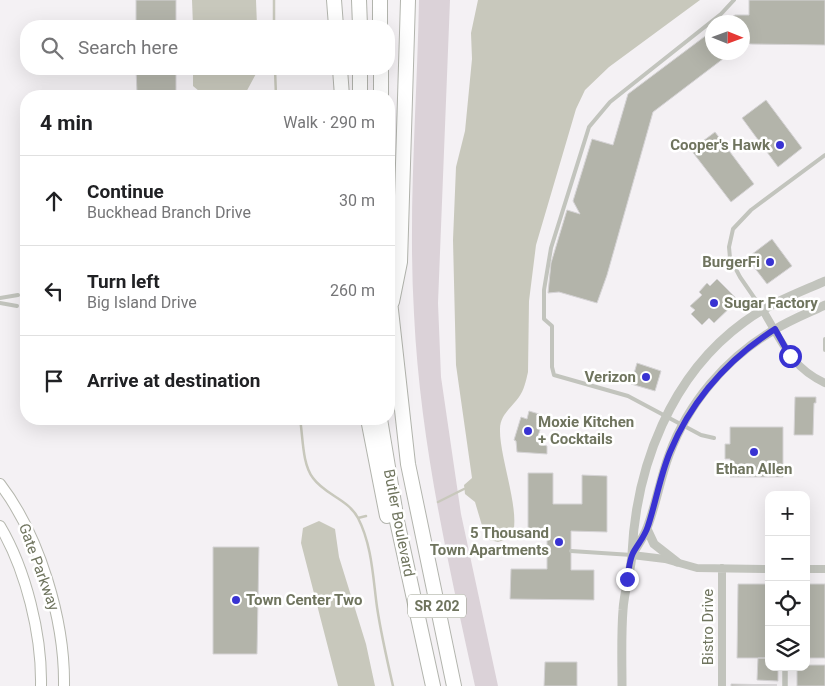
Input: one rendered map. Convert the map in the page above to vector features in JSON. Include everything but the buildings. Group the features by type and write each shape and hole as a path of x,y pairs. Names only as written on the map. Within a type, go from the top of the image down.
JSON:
{"highway":[{"path":"334,0 336,20"},
{"path":"359,0 360,20"},
{"path":"380,0 380,20"},
{"path":"395,287 400,262 408,0"},
{"path":"340,75 342,90"},
{"path":"360,75 360,90"},
{"path":"381,75 381,90"},
{"name":"Butler Boulevard","path":"395,354 408,464 454,686"},
{"path":"369,425 390,536 424,646"},
{"name":"Butler Boulevard","path":"381,425 397,521 433,686"}],"main road":[{"name":"Gate Parkway","path":"0,484 27,529 53,600 60,636 64,686"},
{"name":"Gate Parkway","path":"0,526 18,568 34,619 39,646 41,686"}],"street":[{"path":"622,686 623,609 632,555 631,541 638,496 647,463 678,395 701,362 743,322 762,310 825,281"},
{"path":"632,555 647,529 661,476 682,425 701,395 726,366 748,346 775,329 825,305"},
{"path":"762,310 796,364 805,372 825,383"},
{"path":"647,529 654,544 677,562"},
{"path":"632,555 677,562 697,568 765,569"},
{"name":"Bistro Drive","path":"722,568 722,686"},
{"path":"810,569 825,569"},
{"path":"785,671 785,686"}],"lane":[{"path":"714,438 701,435 628,396 554,375 552,367 552,326 545,322 544,319 547,264 584,142 595,118 610,102 721,14 734,0"},
{"path":"762,310 730,258 729,247 733,229 750,210 825,155"},
{"path":"0,298 18,295"},
{"path":"0,303 17,306"},
{"path":"825,339 825,350"},
{"path":"571,552 632,555"}],"shaded area":[{"path":"192,0 256,0 257,20 193,20"},
{"path":"419,0 450,0 438,303 441,377 461,514 498,686 475,686 437,501 422,408 412,275 413,157"},
{"path":"478,0 700,0 609,67 585,90 576,109 536,245 529,301 528,372 521,394 500,424 503,455 513,502 514,528 511,538 498,542 486,539 475,502 465,494 464,485 472,478 456,365 453,240 456,167 465,131 472,59 471,33"},
{"path":"193,75 255,75 247,90 198,90 193,86"},
{"path":"319,521 335,529 339,557 366,644 375,686 338,686 301,543 303,528"}],"waterway":[{"path":"274,0 274,20"},
{"path":"275,75 276,90"},
{"path":"301,425 305,458 309,472 318,484 343,501 354,512 363,528 369,550 380,627 393,686"},
{"path":"438,502 464,489"},
{"path":"358,518 366,516"}],"place":[{"name":"Cooper's Hawk","path":"780,145"},
{"name":"BurgerFi","path":"770,262"},
{"name":"Sugar Factory","path":"714,303"},
{"name":"Verizon","path":"646,377"},
{"name":"Moxie Kitchen + Cocktails","path":"528,431"},
{"name":"Ethan Allen","path":"754,452"},
{"name":"5 Thousand Town Apartments","path":"559,542"},
{"name":"Town Center Two","path":"236,600"}],"route":[{"path":"627,579 632,555 647,529 669,453 682,425 701,395 726,366 748,346 775,329 790,356"}]}
